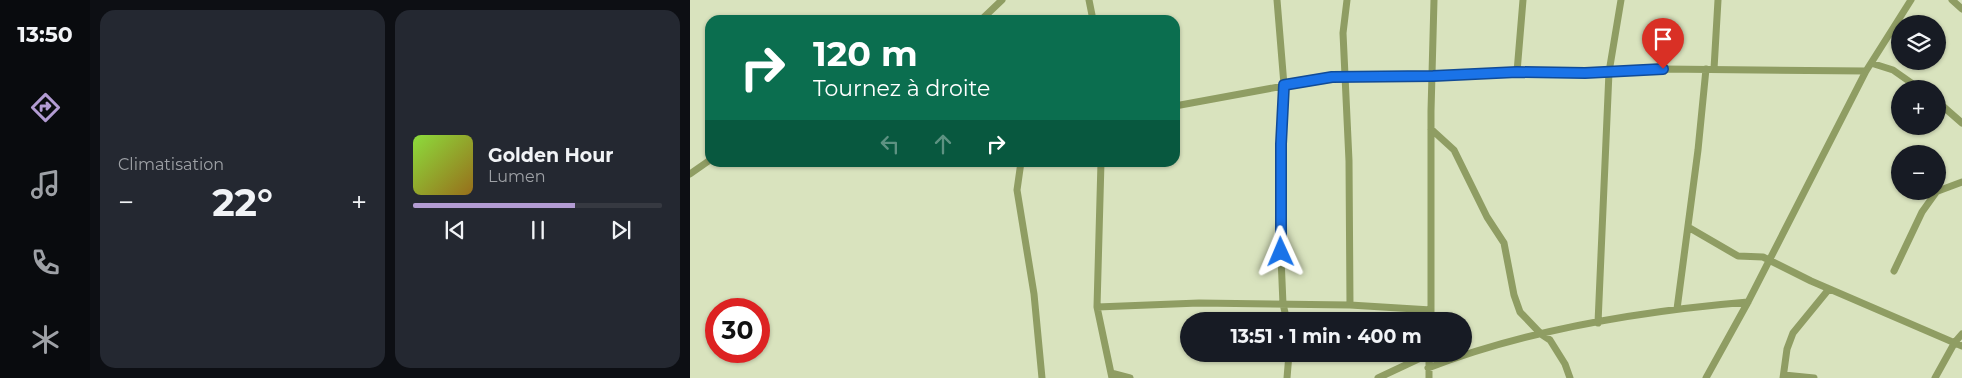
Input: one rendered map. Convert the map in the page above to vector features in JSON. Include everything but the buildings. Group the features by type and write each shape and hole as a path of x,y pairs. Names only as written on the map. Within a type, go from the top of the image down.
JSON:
{"street":[{"path":"986,15 1002,0"},
{"path":"1089,0 1092,15"},
{"path":"1277,0 1284,85 1280,234 1285,312"},
{"path":"1347,0 1343,33 1347,76 1350,305"},
{"path":"1097,307 1199,303 1350,305 1431,310 1431,129 1434,0"},
{"path":"1517,72 1523,0"},
{"path":"1598,323 1609,72 1620,0"},
{"path":"1714,69 1718,0"},
{"path":"1706,378 1769,262 1866,71 1911,0"},
{"path":"1952,0 1961,6"},
{"path":"1872,63 1893,70 1907,80"},
{"path":"1180,105 1284,85 1347,76 1433,76 1517,72 1706,69 1866,71"},
{"path":"1677,309 1706,69"},
{"path":"1946,109 1962,123"},
{"path":"1431,129 1454,150 1483,209 1504,243 1514,295 1520,312 1541,334 1550,340 1565,364 1570,378"},
{"path":"690,174 705,164"},
{"path":"1020,167 1017,190 1034,294 1042,378"},
{"path":"1101,167 1097,307 1111,375 1130,378"},
{"path":"1946,188 1962,182"},
{"path":"1894,271 1922,212 1931,200"},
{"path":"1688,227 1738,256 1754,255 1763,257 1769,262 1829,289 1962,346"},
{"path":"1814,378 1784,376 1787,349 1793,333 1829,289"},
{"path":"1428,368 1494,346 1541,334 1677,309 1748,302"},
{"path":"1935,378 1955,342 1962,334"},
{"path":"1287,378 1288,362"},
{"path":"1378,378 1412,362"},
{"path":"1428,362 1429,378"}],"route":[{"path":"1281,252 1281,144 1284,85 1332,77 1370,75 1433,76 1517,72 1585,73 1663,69"}]}
